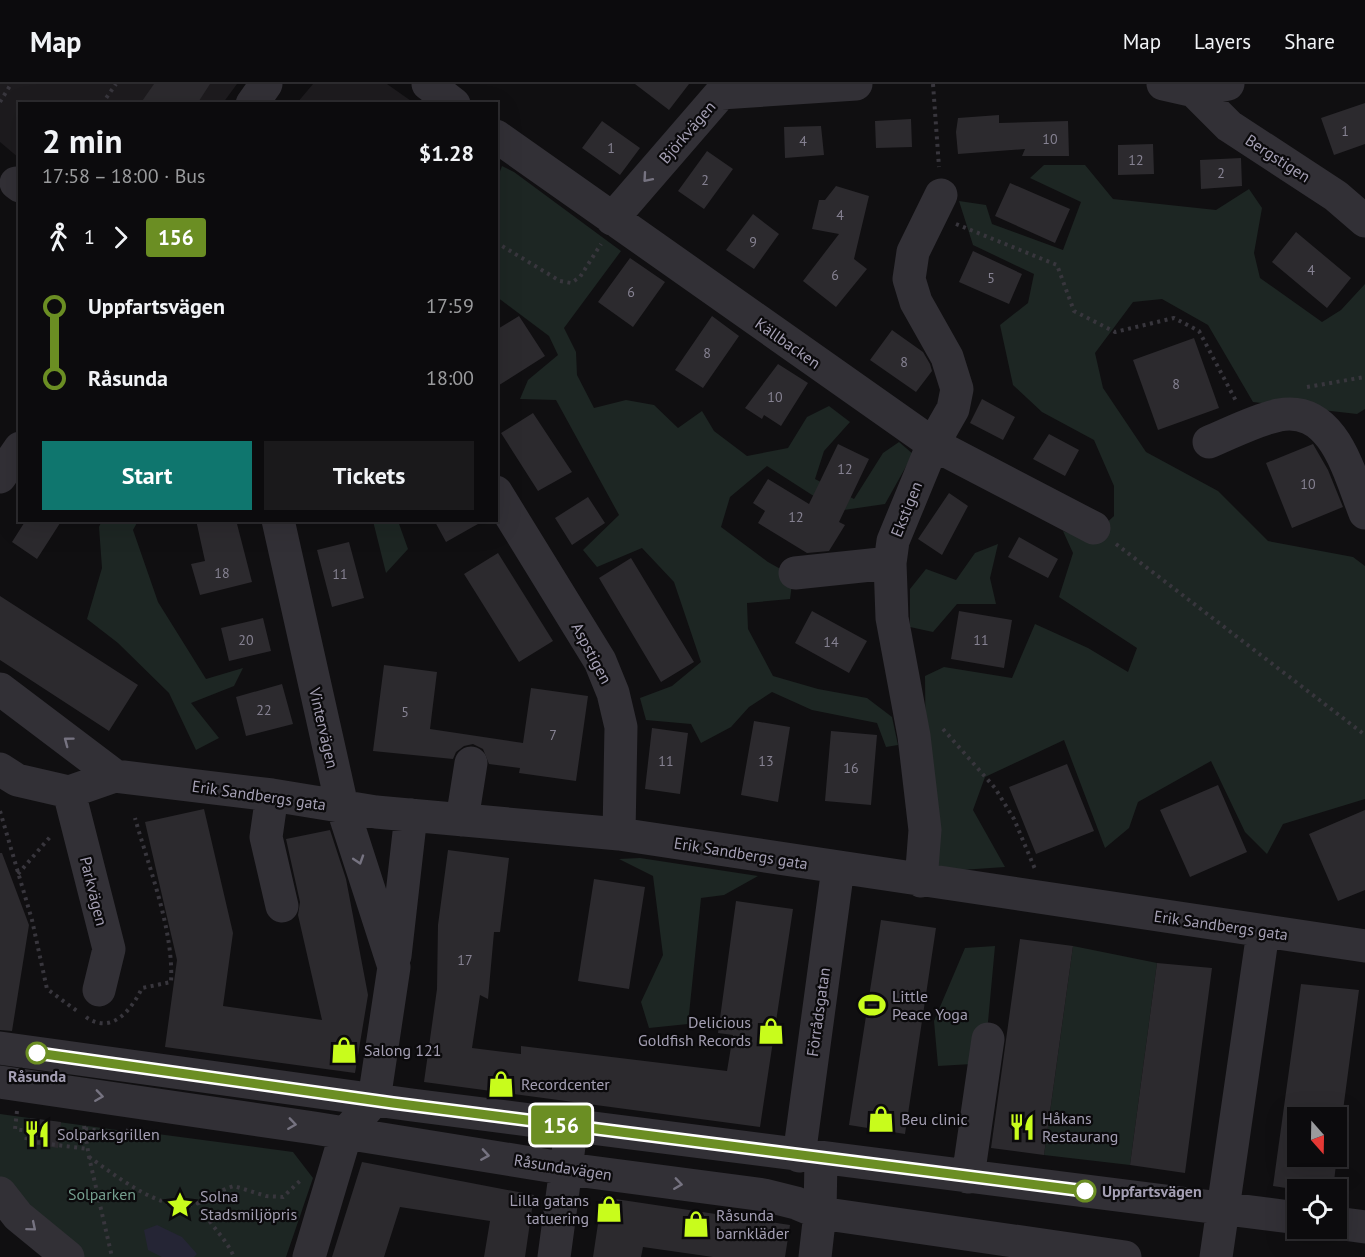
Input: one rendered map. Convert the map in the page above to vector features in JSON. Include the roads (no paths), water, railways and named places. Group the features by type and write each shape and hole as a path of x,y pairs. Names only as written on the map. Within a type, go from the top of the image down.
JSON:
{"street":[{"path":"253,102 266,84"},
{"path":"428,84 451,102"},
{"name":"Björkvägen","path":"608,230 721,93 856,84"},
{"path":"1184,86 1228,84"},
{"name":"Bergstigen","path":"1184,86 1229,126 1336,196 1365,221"},
{"name":"Källbacken","path":"499,145 608,230 933,444 1094,528"},
{"name":"Ekstigen","path":"921,881 925,831 914,736 892,618 890,563 892,541 933,444 953,409 957,389 947,357 916,302 909,279 913,252 936,205"},
{"path":"1209,442 1277,416 1296,414 1314,419 1341,450 1365,513"},
{"path":"0,477 18,451"},
{"name":"Aspstigen","path":"498,495 600,661 613,693 621,727 619,834"},
{"name":"Vintervägen","path":"278,522 342,806 388,914 394,967 374,1100"},
{"path":"795,573 890,563"},
{"path":"0,689 115,776"},
{"path":"462,820 471,763"},
{"path":"0,769 17,780 69,792 115,776"},
{"name":"Erik Sandbergs gata","path":"115,776 411,815 619,834 1365,946"},
{"name":"Parkvägen","path":"69,792 109,949 99,990"},
{"path":"272,795 266,837 282,906"},
{"name":"Vintervägen","path":"388,914 411,815"},
{"name":"Förrådsgatan","path":"815,1257 820,1213 810,1157 838,868"},
{"path":"1216,1257 1263,932"},
{"path":"968,1177 988,1038"},
{"path":"0,1047 570,1126 1287,1217"},
{"name":"Råsundavägen","path":"0,1082 346,1133 568,1169 764,1195 796,1203 820,1213 1125,1257"},
{"path":"309,1257 346,1133 374,1100"},
{"path":"555,1257 568,1169 570,1126"},
{"path":"0,1193 18,1216 68,1257"},
{"path":"1347,1225 1365,1227"}],"water":[{"path":"157,1225 182,1237 197,1254 194,1257 162,1257 148,1250 144,1230"}],"place":[{"name":"Little Peace Yoga","path":"872,1005"},
{"name":"Delicious Goldfish Records","path":"771,1031"},
{"name":"Salong 121","path":"344,1050"},
{"name":"Råsunda","path":"37,1053"},
{"name":"Recordcenter","path":"501,1084"},
{"name":"Beu clinic","path":"881,1119"},
{"name":"Håkans Restaurang","path":"1022,1127"},
{"name":"Solparksgrillen","path":"37,1134"},
{"name":"Uppfartsvägen","path":"1085,1191"},
{"name":"Solna Stadsmiljöpris","path":"180,1205"},
{"name":"Lilla gatans tatuering","path":"609,1209"},
{"name":"Råsunda barnkläder","path":"696,1224"}],"park label":[{"name":"Solparken","path":"102,1194"}]}
